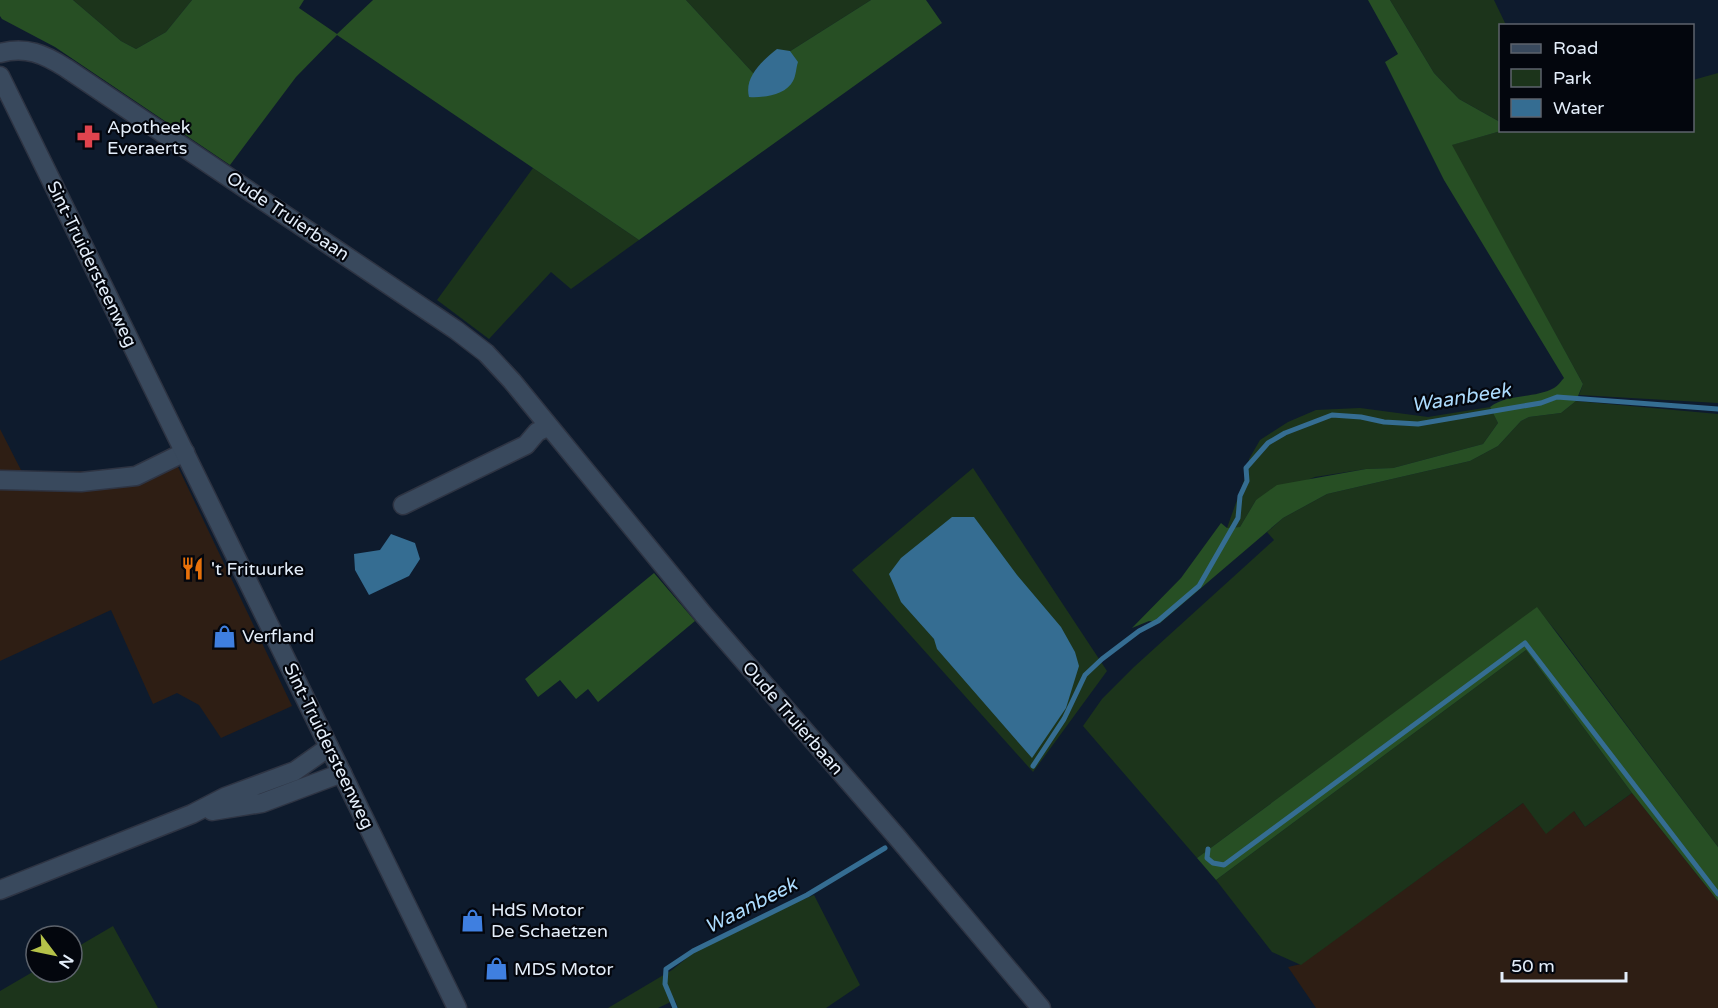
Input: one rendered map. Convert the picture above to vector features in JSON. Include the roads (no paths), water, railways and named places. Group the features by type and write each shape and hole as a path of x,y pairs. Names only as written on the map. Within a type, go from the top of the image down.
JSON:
{"street":[{"name":"Oude Truierbaan","path":"0,53 24,49 42,53 215,166 456,330 486,353 512,381 703,614 897,837 1041,1008"},
{"name":"Sint-Truidersteenweg","path":"0,76 457,1008"},
{"path":"403,505 526,445 537,432 549,426"},
{"path":"0,480 81,482 136,476 185,452"},
{"path":"0,890 192,814 225,797 296,771 329,747"},
{"path":"192,814 262,803 342,773"}],"water":[{"path":"777,49 790,51 798,62 793,81 790,86 780,92 761,97 749,97 749,83 752,76 760,64"},
{"path":"952,517 974,517 1017,575 1061,627 1075,652 1079,666 1066,708 1032,758 937,649 934,639 901,602 889,574 901,558"},
{"path":"391,534 415,543 420,559 409,576 369,595 355,570 354,554 380,550"}],"waterway":[{"name":"Waanbeek","path":"1033,766 1064,719 1085,675 1139,631 1158,621 1199,586 1238,518 1240,496 1247,481 1246,468 1268,443 1285,433 1332,415 1418,424 1541,403 1557,397 1718,409"},
{"path":"1208,849 1207,858 1213,863 1224,865 1525,643 1718,894"},
{"name":"Waanbeek","path":"675,1008 665,984 666,969 693,951 807,895 885,848"}],"place":[{"name":"Apotheek Everaerts","path":"89,137"},
{"name":"'t Frituurke","path":"193,569"},
{"name":"Verfland","path":"224,636"},
{"name":"HdS Motor De Schaetzen","path":"473,920"},
{"name":"MDS Motor","path":"496,969"}]}
